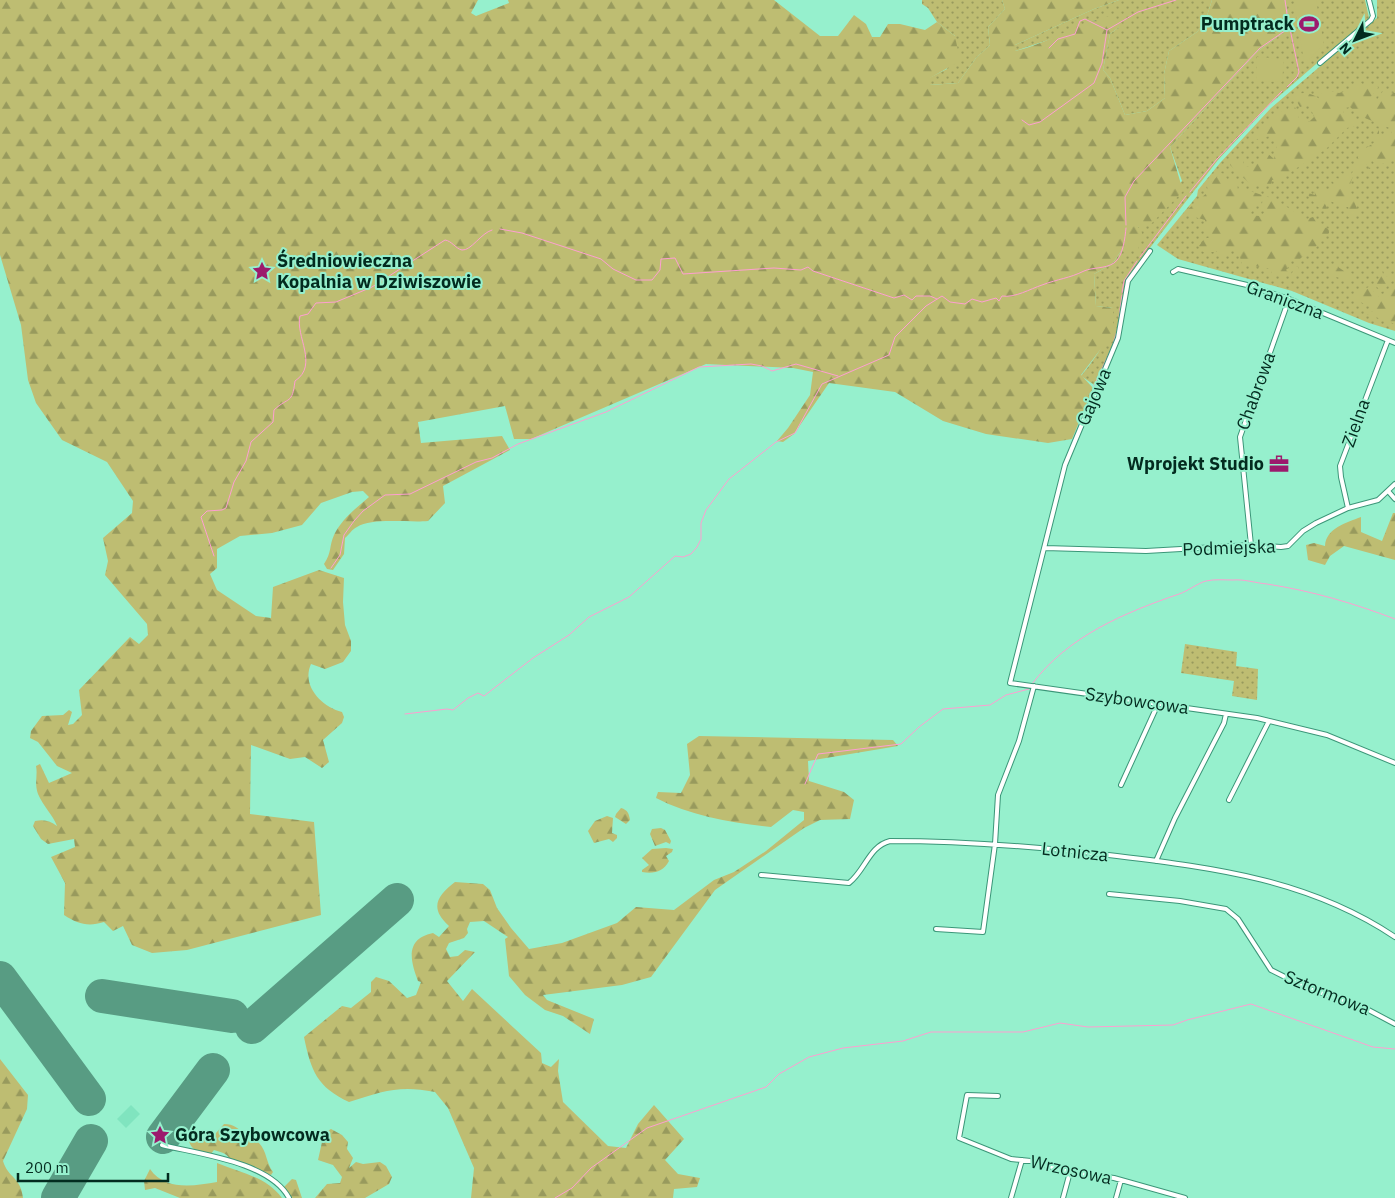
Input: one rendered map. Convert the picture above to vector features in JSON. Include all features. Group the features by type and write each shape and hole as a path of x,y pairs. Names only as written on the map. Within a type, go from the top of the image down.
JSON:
{"street":[{"path":"1320,63 1371,20 1373,16 1369,0"},
{"name":"Gajowa","path":"1045,548 1067,458 1118,338 1128,281 1150,251"},
{"name":"Graniczna","path":"1173,272 1178,269 1225,280 1289,299 1395,343"},
{"name":"Chabrowa","path":"1251,545 1240,437 1289,299"},
{"name":"Zielna","path":"1348,508 1340,466 1388,340"},
{"name":"Podmiejska","path":"1045,548 1146,551 1239,548 1251,545 1288,546 1303,531 1348,508 1378,500 1395,484"},
{"path":"1388,491 1395,499"},
{"name":"Szybowcowa","path":"1045,548 1010,683 1269,721 1327,735 1395,763"},
{"path":"936,929 983,932 998,795 1019,741 1034,686"},
{"path":"1122,785 1158,704"},
{"path":"1156,861 1175,818 1224,723 1226,714"},
{"path":"1229,800 1269,721"},
{"name":"Lotnicza","path":"761,875 849,883 855,878 876,847 882,843 994,844 1231,871 1292,886 1341,908 1395,937"},
{"name":"Sztormowa","path":"1109,894 1180,901 1226,909 1238,919 1271,970 1307,988 1361,1006 1395,1024"},
{"name":"Wrzosowa","path":"998,1096 967,1095 959,1138 1002,1156 1070,1172 1120,1180 1185,1198"},
{"path":"162,1145 250,1168 279,1183 289,1198"},
{"path":"1011,1198 1022,1160"},
{"path":"1063,1198 1070,1172"},
{"path":"1116,1198 1120,1180"}],"shaded area":[{"path":"131,1105 140,1114 126,1128 117,1119"}],"green space":[{"path":"0,0 478,0 471,13 476,16 509,3 508,0 774,0 820,36 838,36 854,15 866,24 872,37 880,37 888,24 900,24 925,30 937,22 955,36 960,61 930,78 930,85 958,83 976,58 990,45 988,27 1005,9 1002,0 1119,0 1094,9 1015,45 1015,51 1039,44 1086,23 1110,16 1119,27 1110,34 1103,70 1110,78 1125,115 1147,111 1165,98 1164,74 1169,51 1197,32 1205,22 1212,0 1285,0 1291,27 1257,52 1170,147 1183,191 1152,223 1138,227 1142,233 1138,250 1121,251 1112,264 1094,274 1096,306 1113,308 1113,324 1116,328 1110,346 1103,346 1081,375 1093,388 1072,439 1048,443 986,434 943,421 895,392 829,383 794,434 783,442 777,441 810,395 813,372 793,368 706,364 531,439 514,439 505,406 418,422 421,443 502,436 510,450 443,486 445,503 428,521 381,521 364,524 355,528 345,538 344,554 333,570 327,569 324,564 332,539 345,519 369,497 363,491 352,492 321,503 302,525 272,533 240,536 217,549 217,568 210,574 217,590 256,616 271,618 273,587 319,570 344,578 343,602 345,625 351,641 351,651 343,662 325,669 311,664 309,672 311,688 315,694 327,705 342,712 344,717 342,723 323,740 329,762 322,768 305,757 290,759 251,745 250,814 314,822 321,915 187,950 152,953 132,945 123,926 113,931 104,922 83,924 64,915 65,883 51,857 75,847 74,839 48,844 41,839 33,826 35,821 42,820 57,826 38,794 36,766 40,764 49,783 72,773 57,766 38,742 30,738 31,731 42,716 63,715 69,710 72,712 68,725 73,724 82,715 79,690 130,637 139,644 148,635 147,624 105,575 108,561 103,538 132,513 133,501 107,462 62,440 36,403 28,380 21,325 0,255"},
{"path":"922,0 1002,0 1005,9 988,27 990,45 976,58 958,83 929,85 929,78 947,69 955,36 937,22 928,8 922,4"},
{"path":"1119,0 1212,0 1205,22 1197,32 1169,51 1164,74 1165,98 1147,111 1125,115 1110,78 1103,70 1110,34 1119,27 1095,20 1057,37 1015,51 1015,45 1094,9"},
{"path":"1285,0 1365,0 1369,18 1270,104 1218,160 1132,271 1125,289 1120,320 1110,353 1096,386 1081,376 1107,336 1113,308 1096,306 1094,274 1112,264 1138,227 1182,181 1170,147 1257,52 1291,27"},
{"name":"Pumptrack","path":"1295,0 1316,0 1324,45 1307,61 1304,61 1294,4"},
{"path":"1377,0 1395,0 1395,331 1369,323 1292,291 1178,259 1157,245 1197,196 1198,190 1220,163 1271,108 1377,18"},
{"path":"1257,57 1284,59 1282,82 1256,81"},
{"path":"1361,83 1366,86 1377,84 1378,88 1370,98 1372,101 1376,101 1383,91 1395,93 1395,160 1368,169 1374,163 1371,159 1363,169 1354,174 1349,187 1357,209 1354,217 1348,217 1351,212 1348,207 1330,201 1323,200 1327,208 1326,210 1318,207 1309,197 1308,193 1315,195 1314,187 1318,190 1330,190 1335,184 1330,179 1333,177 1339,179 1339,173 1345,174 1346,168 1348,175 1351,176 1360,152 1375,142 1373,127 1379,129 1379,136 1391,135 1392,129 1360,116 1350,107 1345,108 1343,112 1360,121 1359,125 1347,128 1326,149 1280,179 1272,180 1271,185 1251,185 1230,165 1230,158 1243,160 1244,166 1252,167 1266,152 1274,159 1277,145 1274,137 1269,136 1250,142 1249,139 1255,136 1256,129 1261,129 1267,120 1273,118 1274,114 1288,109 1290,104 1295,107 1300,121 1310,121 1314,117 1309,104 1300,107 1294,96 1301,93 1308,94 1321,100 1323,96 1320,92 1322,89 1339,93 1353,89 1353,87"},
{"path":"1221,173 1227,179 1237,182 1238,191 1244,189 1262,195 1261,200 1249,215 1259,216 1268,211 1262,204 1263,195 1307,219 1313,217 1318,225 1329,229 1329,233 1307,256 1302,257 1298,261 1293,259 1290,262 1291,264 1286,270 1291,275 1295,267 1299,266 1296,276 1271,275 1272,269 1242,264 1238,251 1229,251 1223,258 1220,252 1203,252 1199,246 1204,239 1211,237 1211,233 1205,233 1205,220 1191,216 1186,211 1208,192 1207,186"},
{"path":"1337,261 1338,267 1344,271 1346,276 1348,272 1353,274 1347,281 1329,274"},
{"path":"1382,270 1384,278 1391,274 1393,275 1393,280 1382,292 1376,286 1373,291 1379,297 1395,287 1395,324 1367,314 1377,309 1369,302 1364,304 1356,299 1356,293 1373,285 1379,278 1376,271"},
{"path":"1393,513 1395,513 1395,560 1344,546 1330,556 1325,565 1308,560 1306,545 1314,543 1325,546 1326,540 1333,530 1361,517 1361,532 1382,541"},
{"path":"1185,644 1237,652 1236,666 1258,669 1257,700 1232,696 1234,681 1181,673"},
{"path":"699,736 893,740 898,746 808,761 809,781 844,792 854,800 850,819 820,820 804,828 715,890 651,977 622,985 543,995 547,1000 594,1019 590,1034 563,1016 545,1010 525,995 509,976 505,939 508,937 484,921 470,922 467,929 468,933 464,938 449,943 446,949 450,957 458,956 465,950 475,952 447,981 463,1001 472,989 541,1053 542,1063 551,1067 559,1059 558,1071 563,1102 608,1146 626,1148 638,1124 654,1105 684,1139 665,1160 678,1174 700,1178 697,1187 674,1189 673,1198 471,1198 474,1168 448,1108 435,1092 411,1089 392,1090 349,1102 329,1090 317,1077 309,1059 304,1037 342,1006 351,1008 371,992 371,982 376,977 389,981 407,998 416,995 421,982 418,981 413,965 412,951 414,945 424,936 433,933 439,937 449,926 443,920 437,908 440,897 455,882 483,884 490,890 497,908 529,949 562,943 617,923 636,907 674,910 714,880 734,872 766,851 804,820 804,812 793,810 771,827 742,823 712,818 683,810 656,798 658,792 681,793 690,775 687,744"},
{"path":"621,808 627,811 629,816 630,820 626,824 615,817"},
{"path":"607,816 613,818 612,833 617,835 617,838 613,842 609,839 594,843 588,831 595,821"},
{"path":"661,828 665,830 671,841 670,844 666,842 655,846 650,834 652,829"},
{"path":"652,849 673,849 666,856 669,861 664,868 650,873 642,872 649,865 642,858"},
{"path":"0,1059 28,1095 27,1109 3,1161 5,1167 20,1186 23,1198 0,1198"},
{"path":"224,1124 236,1127 259,1143 273,1172 271,1175 230,1159 221,1152 214,1150 210,1155 202,1153 193,1148 189,1142 188,1137 194,1135 206,1140 213,1140"},
{"path":"331,1129 342,1135 348,1142 347,1149 353,1158 349,1168 356,1162 363,1164 380,1162 386,1166 392,1177 389,1184 365,1198 315,1198 327,1184 340,1183 342,1177 333,1165 318,1160 324,1133"},
{"path":"217,1163 260,1180 276,1191 282,1198 180,1198 155,1188 145,1190 144,1181 150,1169 156,1176 172,1184 199,1185 217,1182"},
{"path":"292,1179 296,1180 302,1198 290,1198 284,1187"}],"waterway":[{"path":"1022,120 1029,125 1040,122 1094,83 1102,63 1107,30 1138,12 1176,0"},
{"path":"1126,225 1125,197 1134,181 1260,48 1289,28 1285,0"},
{"path":"1049,48 1058,39 1075,34 1080,21 1085,19 1107,30"},
{"path":"1287,87 1297,77 1299,72 1290,29"},
{"path":"1190,192 1217,159 1282,91"},
{"path":"1140,257 1186,196"},
{"path":"405,714 453,710 478,693 484,696 533,658 569,635 589,617 629,597 675,556 683,557 691,554 701,539 701,523 706,510 729,479 776,442 795,433 822,384 889,355 895,337 926,306 942,296 950,302 965,304 972,299 982,302 996,298 999,301 1002,296 1017,294 1088,270 1110,265 1120,256 1126,228"},
{"path":"500,229 522,233 601,259 613,269 636,280 652,280 660,270 661,259 675,258 683,274 774,268 801,270 808,267 813,271 894,298 904,295 912,300 916,296 930,296 937,299"},
{"path":"214,556 201,517 207,511 226,508 234,482 246,461 251,442 273,422 274,410 293,394 295,381 302,374 306,359 300,332 300,316 308,314 316,303 336,302 372,287 445,240 465,250 492,230"},
{"path":"1122,293 1124,281 1137,261"},
{"path":"1119,317 1122,295"},
{"path":"1113,344 1119,324"},
{"path":"1094,386 1111,349"},
{"path":"331,568 340,555 344,535 354,521 363,511 385,495 410,494 476,462 492,458 518,444 606,412 699,367 751,364 762,366 772,371 796,364 838,376"},
{"path":"1032,684 1062,652 1098,628 1138,609 1182,593 1209,580 1241,580 1300,590 1348,603 1395,619"},
{"path":"805,784 818,754 901,744 919,727 943,709 990,705 1006,695 1029,689"},
{"path":"555,1198 572,1188 591,1168 647,1128 766,1087 779,1074 809,1057 843,1048 903,1041 931,1032 1023,1032 1060,1023 1088,1027 1173,1025 1251,1004 1373,1047 1395,1049"}],"runway":[{"path":"252,1027 397,900"},
{"path":"0,978 89,1099"},
{"path":"102,996 232,1016"},
{"path":"163,1137 213,1070"},
{"path":"58,1198 91,1141"}],"place":[{"name":"Pumptrack","path":"1309,24"},
{"name":"Średniowieczna Kopalnia w Dziwiszowie","path":"262,271"},
{"name":"Wprojekt Studio","path":"1279,464"},
{"name":"Góra Szybowcowa","path":"160,1135"}]}
